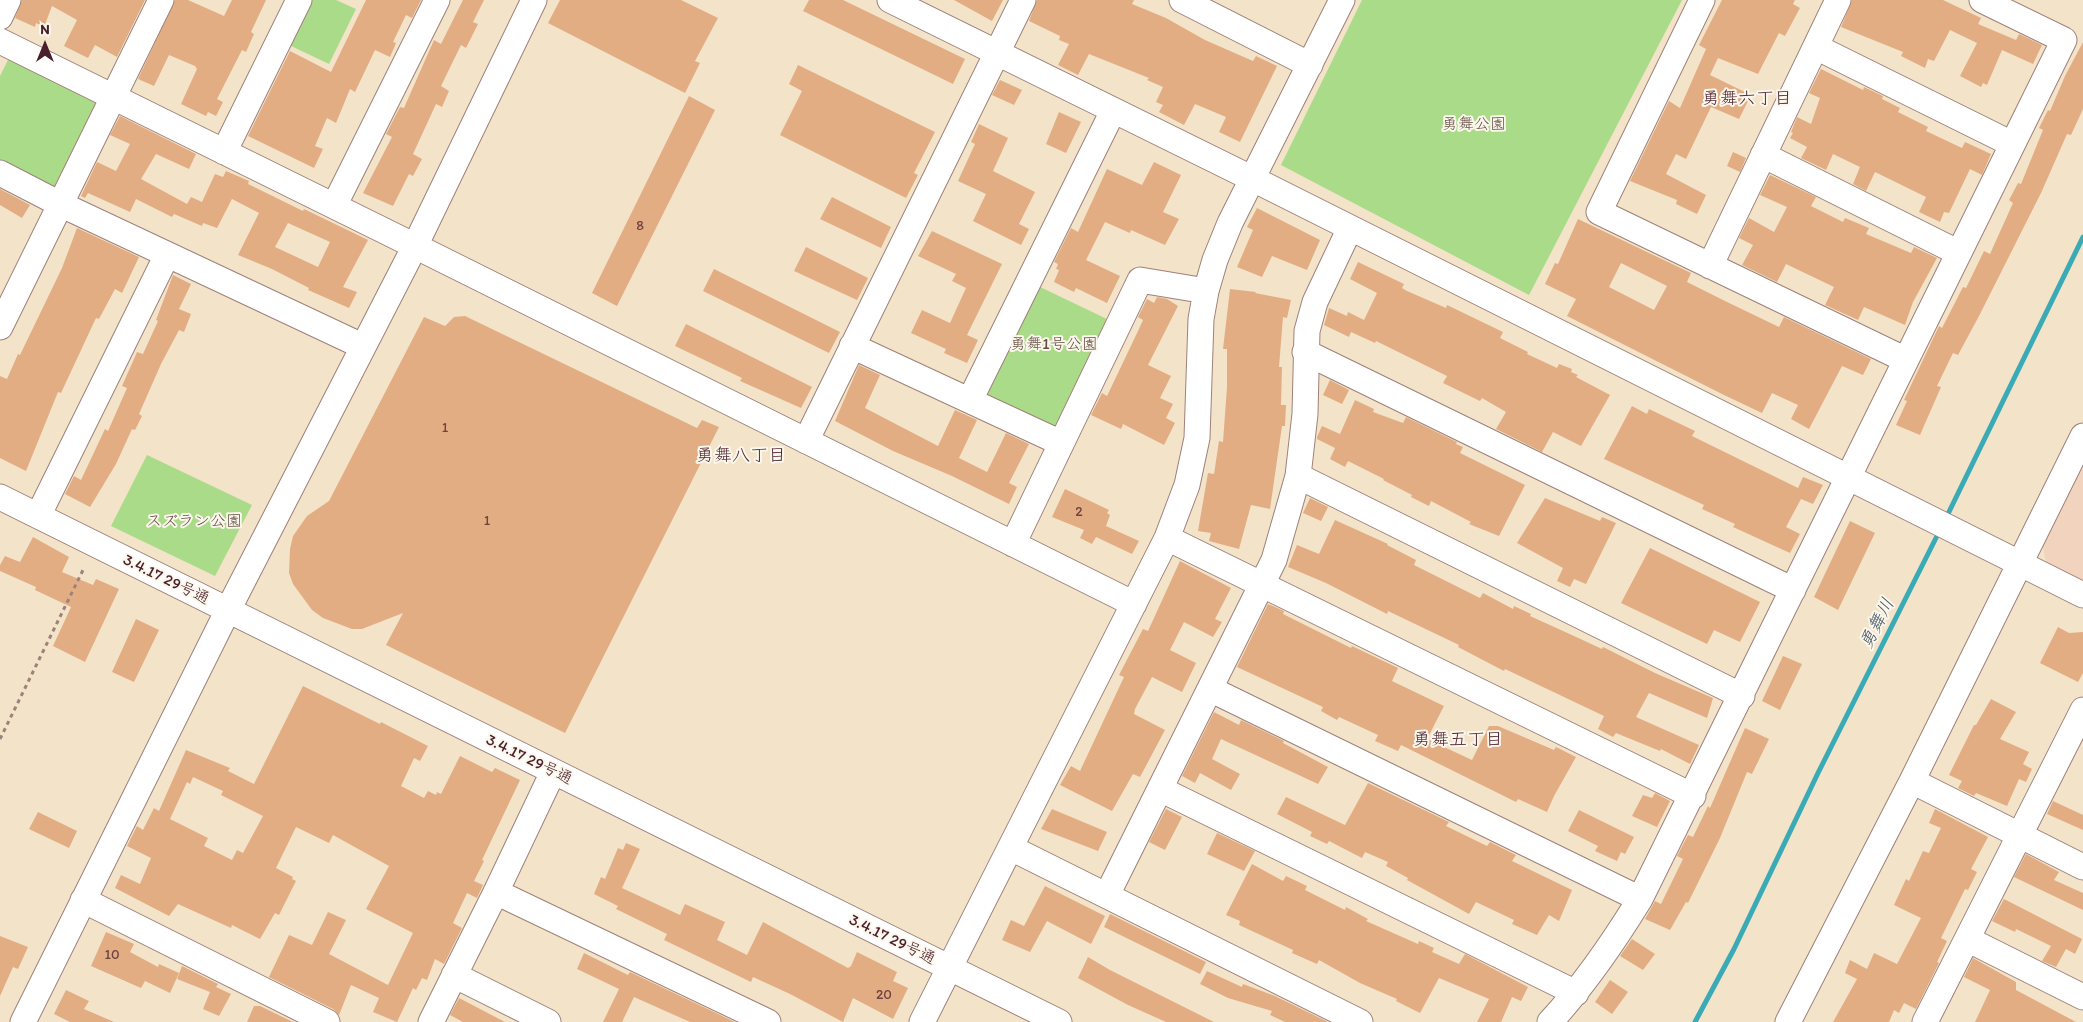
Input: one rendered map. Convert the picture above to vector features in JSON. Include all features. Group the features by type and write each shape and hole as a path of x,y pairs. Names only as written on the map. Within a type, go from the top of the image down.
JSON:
{"street":[{"path":"0,16 8,0"},
{"path":"0,327 161,0"},
{"path":"224,152 299,0"},
{"path":"334,206 437,0"},
{"path":"23,1022 228,610 415,246 534,0"},
{"path":"890,0 1253,179 1926,518 2083,595"},
{"path":"806,441 1023,0"},
{"path":"1182,0 1310,65"},
{"path":"922,1022 1012,848 1166,538 1187,486 1197,438 1201,319 1206,291 1220,244 1342,0"},
{"path":"1702,0 1599,212 1906,360"},
{"path":"1710,266 1838,0"},
{"path":"1550,1022 1604,957 1640,899 1742,696 2064,40 1982,0"},
{"path":"0,42 1134,604"},
{"path":"1816,47 2012,144"},
{"path":"970,400 1113,111"},
{"path":"1763,155 1959,253"},
{"path":"0,173 60,204 362,346"},
{"path":"1107,895 1274,560 1298,476 1305,414 1307,330 1315,302 1350,228"},
{"path":"38,516 167,255"},
{"path":"1012,544 1140,280 1206,291"},
{"path":"852,346 1061,443"},
{"path":"1305,352 1793,590"},
{"path":"1788,1022 1912,781 2013,560 2083,436"},
{"path":"1298,476 1742,696"},
{"name":"3.4.17 29号通","path":"0,497 1059,1022"},
{"path":"1166,538 1692,796"},
{"path":"1210,689 1640,899"},
{"path":"1925,1022 2020,835 2077,737 2083,710"},
{"path":"430,1022 496,892 553,772"},
{"path":"1912,781 2083,867"},
{"path":"1160,789 1576,993"},
{"path":"1012,848 1360,1022"},
{"path":"496,892 768,1022"},
{"path":"83,900 313,1019"},
{"path":"1967,939 2083,997"},
{"path":"454,975 548,1022"}],"path":[{"path":"0,740 84,568"}],"shaded area":[{"path":"2083,459 2083,581 2046,563 2042,542"}],"green space":[{"path":"311,0 336,0 356,9 329,64 289,45"},
{"name":"勇舞公園","path":"1362,0 1682,0 1529,295 1281,165"},
{"path":"10,56 99,100 54,188 0,160 0,76"},
{"name":"勇舞1号公園","path":"1038,286 1109,320 1057,429 987,396"},
{"name":"スズラン公園","path":"147,455 252,505 215,576 111,526"}],"building":[{"path":"22,0 145,0 117,57 95,45 88,58 64,46 77,20 52,6 44,27 36,23 35,27 15,18"},
{"path":"175,0 188,0 224,16 232,0 266,0 251,32 254,34 246,52 242,50 217,99 223,102 216,116 208,112 206,116 181,104 197,69 195,66 169,55 154,86 138,79"},
{"path":"366,0 421,0 412,18 406,15 393,42 396,43 390,57 375,50 355,92 350,89 336,123 327,118 315,146 323,149 314,168 248,136 290,51 331,72"},
{"path":"463,0 484,0 473,22 478,24 466,48 461,45 441,86 449,91 442,107 436,104 413,154 422,159 413,176 409,174 393,206 363,193 392,137 386,134 400,107 404,108 434,40 441,44"},
{"path":"560,0 681,0 718,18 695,61 700,63 685,93 548,23"},
{"path":"809,0 843,0 965,59 953,84 803,11"},
{"path":"954,0 1003,0 992,21"},
{"path":"1037,0 1134,0 1132,4 1166,18 1205,40 1253,61 1256,56 1277,66 1240,142 1219,132 1226,117 1195,104 1184,125 1159,112 1163,105 1156,102 1163,87 1147,80 1149,78 1089,54 1078,75 1058,65 1069,44 1059,40 1060,36 1029,21"},
{"path":"1722,0 1795,0 1793,4 1800,8 1785,36 1779,33 1758,74 1718,58 1710,75 1751,95 1739,119 1711,107 1686,159 1676,154 1666,174 1706,195 1697,214 1676,204 1677,200 1630,181 1669,101 1680,108 1706,49 1699,45"},
{"path":"1852,0 1943,0 1981,18 1978,24 2016,40 2019,34 2042,45 2033,64 2002,50 1987,85 1983,83 1981,87 1960,76 1977,43 1950,30 1934,61 1928,59 1925,68 1901,56 1903,52 1841,27"},
{"path":"2083,42 2083,109 2071,135 2067,134 2041,193 1958,355 1953,353 1937,386 1941,387 1920,435 1896,425 1907,401 1904,400 1939,326 1942,328 1963,287 1966,288 1984,251 1990,254 2013,203 2009,200 2018,183 2021,184 2043,130 2039,128 2048,110 2050,111 2065,76"},
{"path":"798,65 935,132 914,173 918,175 906,198 780,135 802,91 789,84"},
{"path":"1821,69 1863,90 1864,87 1883,96 1882,99 1900,108 1898,112 1928,127 1926,131 1962,148 1965,142 1991,154 1982,175 1970,169 1949,213 1944,212 1940,222 1919,212 1926,197 1875,172 1866,191 1853,184 1860,167 1833,154 1826,170 1801,158 1807,147 1790,138 1793,133 1791,132 1797,117 1811,124 1820,98 1809,93"},
{"path":"1000,80 1022,90 1014,105 992,95"},
{"path":"689,96 715,110 617,306 592,293"},
{"path":"1059,112 1081,122 1066,153 1046,144"},
{"path":"120,116 196,154 189,169 156,154 141,179 187,204 191,197 202,202 215,174 223,177 226,171 249,181 248,184 303,211 304,209 368,240 343,287 357,292 349,308 308,290 309,288 272,269 238,255 259,213 232,199 217,228 203,223 202,226 174,214 172,217 136,199 130,212 88,193 85,198 81,196 97,162 116,171 130,144 110,135","holes":["288,223 330,242 318,267 275,247"]},
{"path":"979,124 1008,138 993,171 1035,192 1019,224 1029,229 1021,245 973,221 986,194 958,181 975,144 971,142"},
{"path":"1733,152 1746,158 1740,172 1727,166"},
{"path":"1154,162 1181,175 1163,212 1179,219 1165,245 1131,230 1130,233 1105,222 1086,260 1120,276 1107,303 1076,288 1074,292 1054,282 1059,270 1056,269 1058,264 1054,262 1071,228 1078,232 1107,169 1142,185"},
{"path":"1770,175 1816,197 1811,206 1843,222 1845,218 1869,228 1866,234 1911,253 1914,247 1937,258 1913,302 1905,325 1864,307 1858,320 1825,305 1834,287 1786,264 1777,282 1742,265 1753,245 1739,238 1749,218 1774,232 1787,207 1760,195"},
{"path":"0,189 30,205 22,218 0,205"},
{"path":"832,197 891,227 881,248 820,219"},
{"path":"1257,208 1320,240 1307,270 1272,256 1262,277 1237,267 1253,230 1247,227"},
{"path":"1578,219 1691,273 1687,282 1779,327 1784,317 1871,359 1863,375 1842,366 1809,429 1791,419 1798,405 1772,393 1762,413 1567,316 1576,299 1545,284 1555,263 1558,264","holes":["1621,263 1667,286 1654,310 1609,287"]},
{"path":"77,228 139,257 122,293 115,289 99,319 96,318 61,393 58,392 26,471 0,458 0,376 7,379 18,354 20,355 62,268"},
{"path":"932,231 1002,264 967,335 978,340 967,363 944,353 946,349 911,333 922,310 950,323 966,288 952,281 956,274 918,256"},
{"path":"806,247 868,278 857,300 794,271"},
{"path":"1358,262 1404,284 1402,288 1407,291 1446,308 1447,305 1503,332 1500,338 1528,352 1527,354 1557,368 1559,364 1572,369 1571,372 1578,375 1576,377 1610,395 1581,446 1553,432 1542,452 1496,429 1506,412 1482,398 1480,401 1443,383 1447,376 1376,341 1375,343 1351,332 1349,337 1324,325 1329,308 1347,316 1348,312 1364,320 1377,293 1350,279"},
{"path":"714,269 840,332 829,353 703,291"},
{"path":"173,275 191,284 179,309 191,314 184,332 179,330 161,364 139,414 142,416 135,430 132,429 116,464 90,507 65,494 74,476 81,480 105,429 108,431 127,388 122,386 137,352 143,354 158,321 156,320"},
{"path":"1230,289 1256,292 1291,300 1287,318 1283,317 1279,367 1282,367 1281,405 1286,405 1285,426 1282,426 1270,509 1251,505 1239,549 1209,541 1211,533 1198,531 1208,473 1214,474 1219,441 1223,442 1227,387 1227,349 1223,349"},
{"path":"1157,297 1167,299 1178,306 1148,365 1171,376 1160,398 1173,404 1166,418 1175,423 1164,445 1123,424 1121,429 1091,415 1102,393 1107,396 1143,320 1138,317 1147,299 1154,303"},
{"path":"465,316 697,428 702,420 719,427 565,733 386,645 403,613 362,629 352,629 323,618 312,610 293,584 289,573 290,549 293,536 307,516 329,501 424,317 445,326 454,317"},
{"path":"686,324 812,387 801,408 740,381 742,378 675,346"},
{"path":"859,365 880,375 865,408 938,446 955,410 977,420 959,458 987,472 1006,433 1029,444 1009,483 1017,487 1009,504 952,476 893,451 835,421"},
{"path":"1330,380 1349,390 1342,404 1323,395"},
{"path":"1355,400 1374,409 1373,412 1403,423 1406,417 1457,442 1456,444 1463,447 1460,453 1525,485 1499,536 1469,524 1471,522 1431,501 1429,506 1411,497 1412,495 1384,479 1348,461 1345,467 1330,459 1335,448 1317,439 1317,437 1322,426 1340,434"},
{"path":"1632,406 1647,414 1649,409 1695,431 1692,436 1798,488 1803,477 1823,485 1813,504 1801,499 1786,527 1800,534 1790,553 1733,527 1735,524 1702,509 1704,505 1604,459"},
{"path":"1065,489 1109,510 1107,513 1110,515 1106,526 1139,541 1132,554 1096,537 1092,544 1080,538 1084,530 1052,517"},
{"path":"1310,498 1328,507 1321,521 1303,513"},
{"path":"1545,498 1600,521 1602,517 1616,523 1586,584 1574,579 1570,587 1557,581 1563,568 1517,543"},
{"path":"1335,520 1388,544 1416,560 1414,565 1480,598 1483,593 1513,609 1514,606 1531,614 1530,616 1602,649 1603,647 1655,673 1713,698 1707,718 1649,693 1636,717 1699,745 1690,764 1661,749 1660,751 1616,733 1613,737 1598,729 1604,716 1505,669 1504,671 1458,647 1459,645 1388,611 1387,614 1326,583 1288,567 1297,545 1319,554"},
{"path":"1850,521 1875,533 1838,610 1814,597"},
{"path":"33,537 69,557 62,572 93,585 96,579 119,589 85,662 53,646 71,607 35,590 36,587 0,571 0,565 5,556 20,562"},
{"path":"1650,548 1760,602 1740,642 1714,630 1707,644 1621,603"},
{"path":"1180,561 1231,588 1215,619 1222,622 1213,637 1184,622 1170,650 1196,663 1182,692 1152,677 1134,714 1165,730 1140,777 1133,774 1112,811 1060,785 1071,766 1080,771 1124,677 1119,675 1143,629 1148,631"},
{"path":"1268,604 1284,611 1283,614 1351,648 1352,646 1398,668 1392,681 1444,706 1427,739 1472,760 1489,726 1498,726 1554,750 1556,747 1576,757 1547,812 1518,799 1516,802 1401,745 1398,751 1375,741 1378,735 1339,717 1337,720 1321,711 1323,707 1237,667"},
{"path":"136,619 159,630 134,682 112,672"},
{"path":"2058,627 2069,633 2083,632 2083,673 2078,682 2040,663"},
{"path":"1783,656 1802,664 1780,710 1762,701"},
{"path":"303,686 428,746 420,761 414,758 401,786 424,798 428,791 436,795 437,792 441,794 460,756 492,772 495,768 520,780 474,881 483,885 477,898 467,893 453,923 462,928 444,964 435,959 427,980 422,978 416,990 413,988 397,1022 373,1012 379,998 351,985 339,1015 333,1009 269,977 289,935 312,945 328,912 346,920 329,954 388,985 413,933 366,909 389,866 333,835 329,843 296,827 276,868 293,877 292,879 296,881 279,915 275,913 260,939 232,925 231,928 178,904 169,916 115,888 121,875 140,884 151,858 127,846 137,826 143,830 154,808 159,811 186,750 230,768 228,771 254,784","holes":["193,777 223,791 221,795 263,816 243,853 237,850 232,860 204,846 208,838 170,819 187,782 190,784"]},
{"path":"1991,699 2016,712 2000,739 2029,752 2023,764 2032,769 2026,782 2019,779 2007,806 1976,793 1974,796 1958,788 1962,781 1949,775 1974,725 1976,725"},
{"path":"1214,712 1239,725 1241,720 1284,741 1283,743 1328,767 1318,784 1221,739 1212,759 1240,774 1231,790 1200,773 1195,783 1182,776"},
{"path":"1745,728 1769,739 1752,774 1747,772 1720,838 1688,903 1686,902 1670,930 1645,919 1655,901 1661,904 1683,859 1677,856 1688,835 1693,837 1708,806 1710,808"},
{"path":"1368,783 1449,822 1446,826 1487,846 1490,842 1516,855 1512,861 1572,890 1559,921 1549,915 1537,935 1512,924 1514,920 1476,902 1469,914 1407,880 1408,878 1386,866 1388,862 1365,852 1362,858 1329,841 1327,844 1310,836 1312,832 1277,814 1286,797 1345,825"},
{"path":"1655,793 1670,801 1657,827 1632,816 1643,795 1652,798"},
{"path":"2053,801 2083,815 2083,830 2047,814"},
{"path":"1052,809 1107,832 1098,851 1041,829"},
{"path":"1166,809 1182,817 1165,850 1149,842"},
{"path":"1935,809 1988,837 1971,869 1977,872 1968,890 1965,889 1941,938 1947,941 1937,962 1939,963 1916,1009 1904,1003 1899,1013 1894,1010 1889,1022 1833,1022 1857,979 1845,973 1850,960 1867,969 1874,953 1897,964 1921,918 1894,905 1906,879 1909,881 1923,851 1929,853 1941,828 1929,823"},
{"path":"1579,810 1634,837 1625,854 1621,852 1617,861 1595,851 1598,846 1568,831"},
{"path":"38,812 77,831 69,848 29,829"},
{"path":"1217,833 1255,851 1244,871 1207,854"},
{"path":"626,843 640,849 622,888 680,915 685,904 725,922 717,940 747,955 763,922 848,968 851,966 857,952 897,972 893,981 908,988 893,1019 853,998 843,1022 753,977 751,982 664,940 667,934 616,909 618,906 594,894 601,877 605,879 618,848 623,850"},
{"path":"2026,854 2059,872 2054,880 2083,893 2083,910 2014,877"},
{"path":"1252,864 1283,881 1286,876 1307,886 1305,890 1345,910 1346,907 1368,919 1366,921 1418,944 1419,941 1434,948 1432,952 1459,964 1465,954 1528,987 1521,1001 1512,997 1501,1022 1477,1022 1489,999 1439,978 1420,1013 1396,1001 1397,999 1360,983 1319,960 1317,964 1292,953 1293,950 1239,925 1240,921 1226,915"},
{"path":"1045,886 1105,916 1091,944 1047,921 1030,952 1002,940 1011,920 1024,926"},
{"path":"2004,899 2082,939 2075,954 2066,949 2056,967 2042,961 2051,946 2016,929 2015,932 1992,921"},
{"path":"1110,914 1206,962 1200,974 1104,927"},
{"path":"106,932 134,944 130,952 158,967 159,964 179,973 170,993 145,981 141,988 91,966"},
{"path":"0,936 28,947 18,969 13,967 0,996"},
{"path":"1632,939 1655,954 1643,970 1620,956"},
{"path":"584,953 628,975 630,972 735,1022 690,1022 634,997 622,1022 603,1022 619,989 577,969"},
{"path":"1088,957 1214,1022 1166,1022 1128,1005 1078,978"},
{"path":"1973,958 2016,982 2016,990 2076,1022 1975,1022 1990,990 1964,977"},
{"path":"182,966 218,984 216,987 231,994 219,1016 203,1009 210,992 177,979"},
{"path":"1207,971 1242,987 1243,984 1275,996 1328,1022 1285,1022 1270,1015 1272,1011 1228,998 1200,984"},
{"path":"1610,980 1628,992 1612,1014 1595,1002"},
{"path":"66,990 89,1001 84,1009 114,1022 70,1022 54,1014"},
{"path":"459,998 505,1022 463,1022 450,1015"},
{"path":"254,1006 260,1006 293,1022 247,1022"}],"waterway":[{"name":"勇舞川","path":"1946,518 2083,237"},
{"name":"勇舞川","path":"1695,1022 1734,949 1818,773 1940,530"}],"district":[{"name":"勇舞六丁目","path":"1747,99"},
{"name":"勇舞八丁目","path":"741,456"},
{"name":"勇舞五丁目","path":"1458,740"}]}
